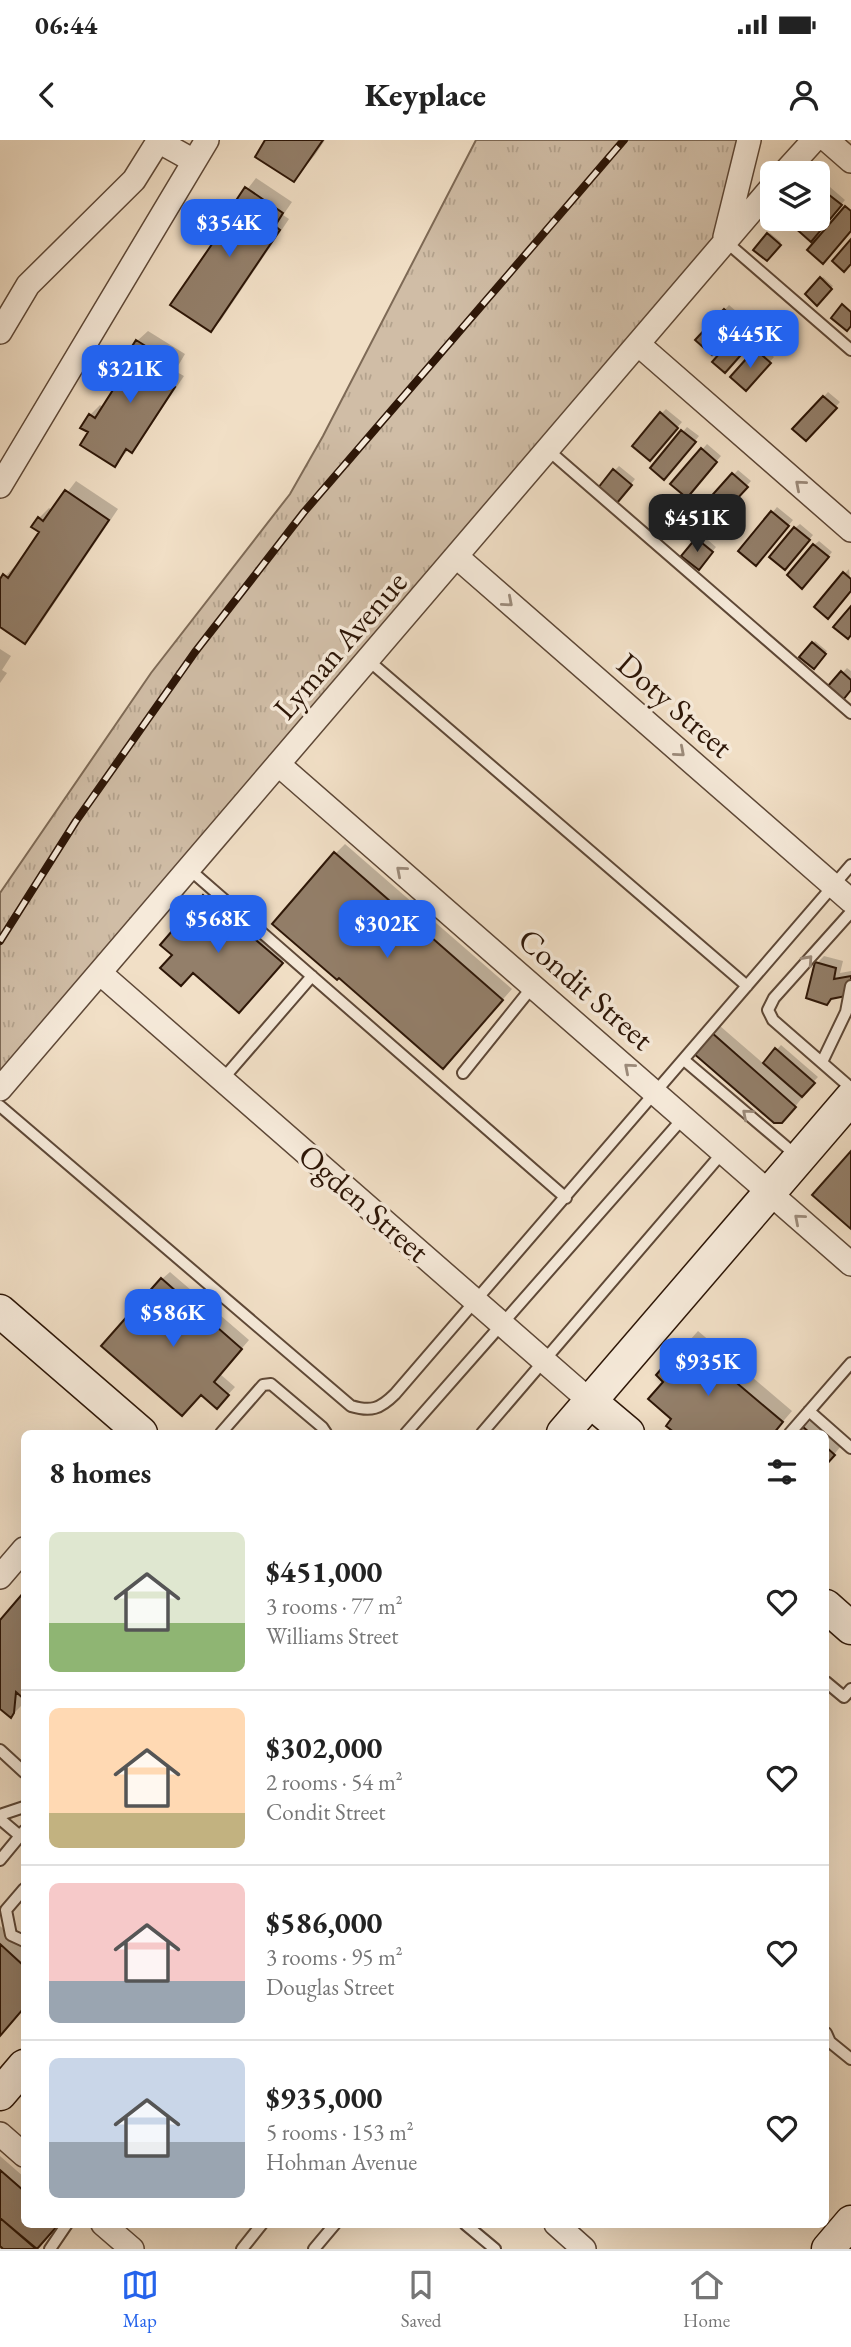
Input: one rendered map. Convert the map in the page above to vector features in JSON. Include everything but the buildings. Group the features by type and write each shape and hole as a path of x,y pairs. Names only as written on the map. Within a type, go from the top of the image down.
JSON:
{"main road":[{"path":"565,1430 851,1098"},
{"path":"0,1311 132,1430"},
{"name":"Ogden Street","path":"590,1401 624,1430"},
{"path":"829,1609 851,1628"},
{"path":"0,2094 21,2070"},
{"path":"828,2249 851,2222"}],"street":[{"path":"0,486 207,140"},
{"name":"Lyman Avenue","path":"724,240 749,140"},
{"path":"795,161 814,140"},
{"path":"827,140 851,161"},
{"path":"0,332 28,285 118,197 141,170 158,141 194,162"},
{"name":"Lyman Avenue","path":"0,1088 760,200"},
{"path":"638,344 851,530"},
{"name":"Doty Street","path":"457,557 842,893"},
{"name":"Condit Street","path":"278,764 851,1264"},
{"name":"Ogden Street","path":"100,973 590,1401"},
{"path":"0,1577 21,1552"},
{"path":"0,2134 21,2152"},
{"path":"108,2228 132,2249"}],"lane":[{"path":"724,240 851,351"},
{"path":"548,450 851,713"},
{"path":"368,660 747,986"},
{"path":"0,1105 351,1406 372,1410 384,1405 477,1301 747,986 842,893 851,865"},
{"path":"188,869 566,1198"},
{"path":"851,912 774,998 768,1010 774,1020 851,1087"},
{"path":"222,1080 312,976"},
{"path":"463,1073 533,986"},
{"path":"822,1062 846,1012 851,986"},
{"path":"684,1060 799,1158"},
{"path":"410,1430 684,1117"},
{"path":"485,1430 723,1152"},
{"path":"793,1430 851,1363"},
{"path":"228,1430 263,1385 271,1384 324,1430"},
{"path":"809,1411 851,1448"},
{"path":"829,1684 844,1697 851,1689"},
{"path":"0,1750 21,1769"},
{"path":"21,1808 0,1817 21,1833"},
{"path":"0,1860 21,1835"},
{"path":"21,1892 6,1910 11,1935 21,1940"},
{"path":"829,2038 851,2059"},
{"path":"50,2249 64,2228"},
{"path":"242,2249 259,2228"},
{"path":"314,2249 332,2228"},
{"path":"470,2228 495,2249"}],"green space":[{"path":"476,140 749,140 724,240 0,1087 0,893 151,673 290,494 323,436"}],"railway":[{"path":"0,941 76,821 195,652 304,512 624,140"}]}
